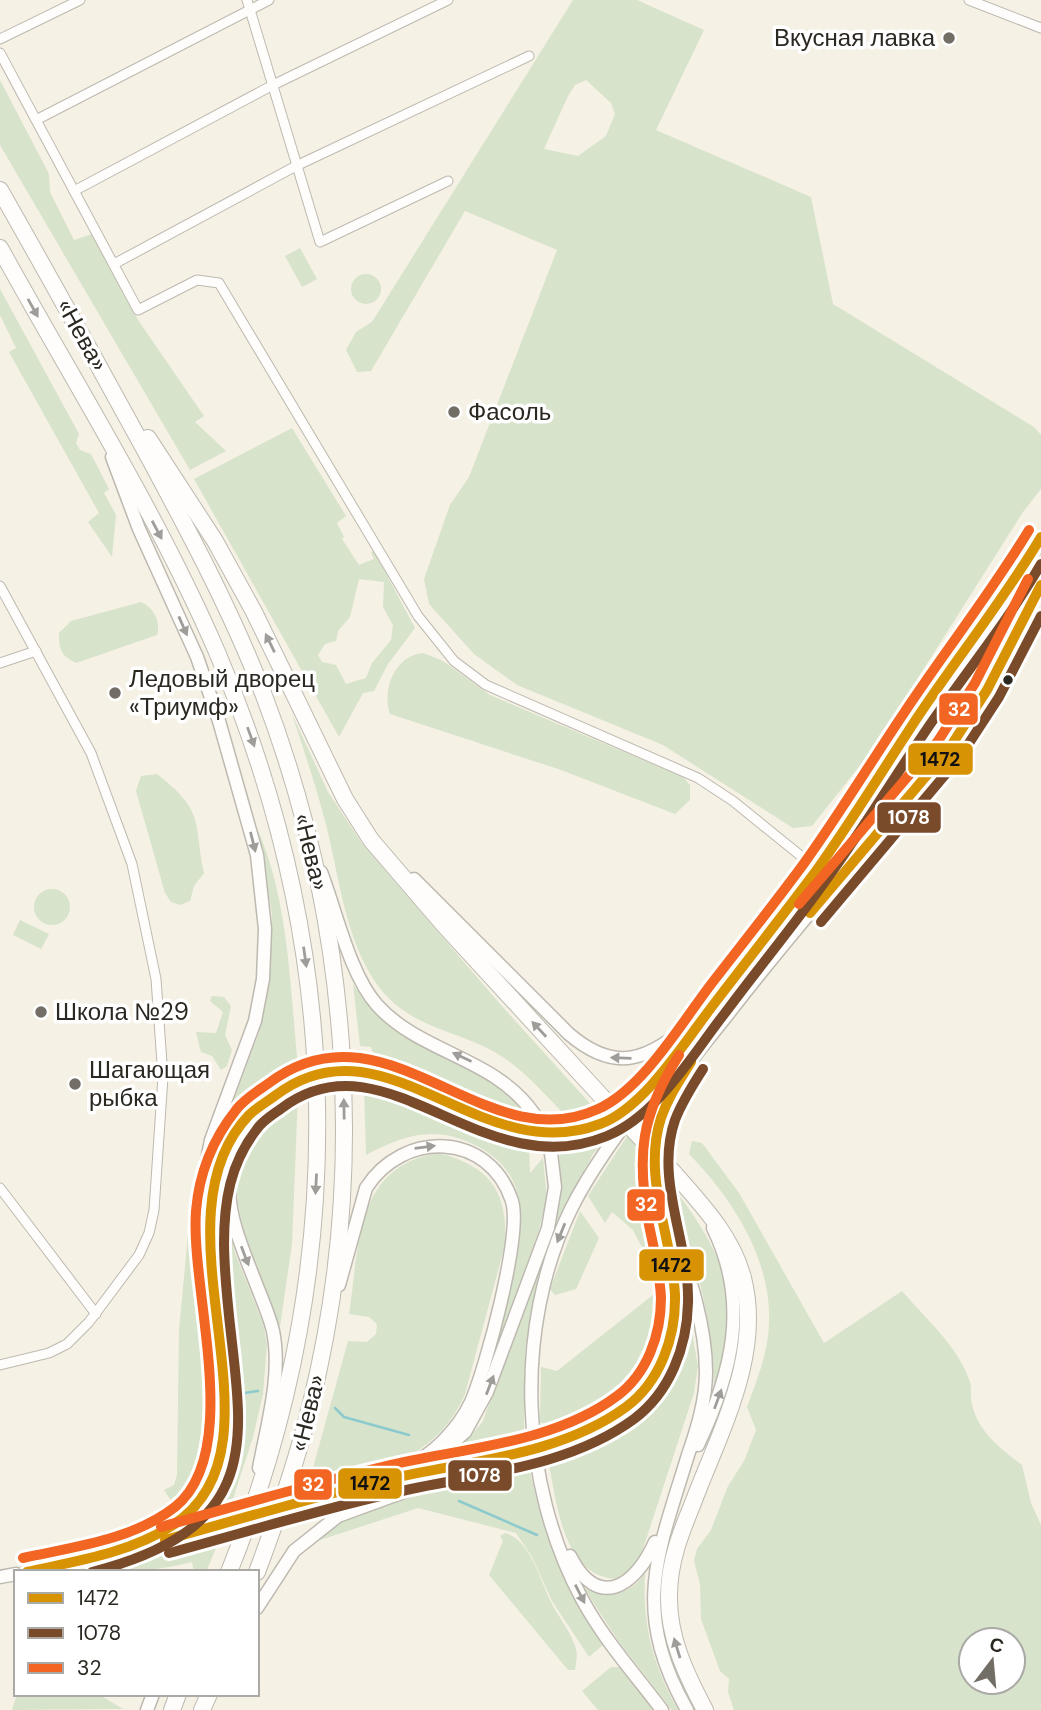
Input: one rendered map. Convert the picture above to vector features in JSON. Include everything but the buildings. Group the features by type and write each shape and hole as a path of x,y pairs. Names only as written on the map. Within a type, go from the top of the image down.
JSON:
{"highway":[{"name":"«Нева»","path":"0,190 88,344 188,531 239,635 286,756 312,847 332,951 343,1080 341,1209 323,1348 296,1460 258,1570"},
{"name":"«Нева»","path":"0,248 87,406 120,459 216,649 277,818 305,953 317,1071 313,1236 298,1343 272,1450 230,1570"},
{"path":"88,344 215,541 254,612 355,817 386,861 674,1173 719,1225 732,1249 743,1276 749,1313 747,1347 738,1382 684,1524 670,1575 670,1614 677,1652 705,1710"}],"main road":[{"path":"87,406 197,657 247,815 263,894 265,953 256,1021 212,1140 203,1175 202,1209 225,1420 224,1451 217,1477 200,1503 164,1531 118,1550"},
{"path":"662,1710 616,1652 582,1600 560,1552 547,1508 536,1458 532,1408 534,1353 543,1290 554,1250 576,1200 614,1138 817,869 876,785 916,720 1019,574 1041,537"},
{"path":"34,1570 210,1528 355,1488 512,1452 593,1426 627,1406 654,1374 669,1343 674,1312 673,1278 654,1170 654,1139 670,1093 696,1054 759,974 908,802 951,747 990,684 1041,585"},
{"path":"916,720 932,709 949,712 956,728 951,747"},
{"path":"332,770 380,841 408,874 569,1034 589,1050 619,1059 650,1054 696,1020 717,999"},
{"path":"312,847 354,965 369,996 400,1025 495,1074 517,1092 534,1114 551,1153 555,1187 548,1228 480,1409 465,1432 444,1453 416,1471 392,1479"},
{"path":"213,1299 209,1226 215,1179 231,1139 248,1116 265,1101 302,1077 326,1070 382,1074 494,1123 528,1134 560,1136 598,1125 617,1115 642,1094 667,1065"},
{"path":"251,1512 270,1407 274,1346 268,1317 233,1220 230,1177 240,1139 265,1101"},
{"path":"323,1348 356,1216 375,1174 399,1154 430,1146 460,1149 474,1155 496,1174 512,1201 515,1231 471,1401 452,1432 422,1460 355,1488"},
{"path":"654,1170 683,1260 705,1363 702,1406 680,1483"},
{"path":"547,1508 577,1570 593,1583 612,1586 631,1580 642,1569 718,1399 730,1363 735,1329 731,1277 719,1240 697,1199"},
{"path":"259,1605 294,1551 338,1516 512,1452"},
{"path":"669,1510 656,1563 654,1614 660,1650 687,1710"}],"street":[{"path":"0,39 80,0"},
{"path":"36,120 249,5 269,0"},
{"path":"74,191 273,85 448,0"},
{"path":"969,0 1041,28"},
{"path":"249,5 320,242 448,181"},
{"path":"0,53 138,310 197,280 219,283 418,616 453,661 506,695 698,778 733,801 817,869"},
{"path":"114,264 296,166 529,56"},
{"path":"0,586 75,721 108,795 132,864 156,979 163,1077 152,1222 139,1255 96,1314 67,1344 48,1353 0,1365"},
{"path":"0,663 36,651"},
{"path":"0,1188 96,1314"}],"green space":[{"path":"573,0 637,0 704,30 656,130 811,197 833,304 1034,427 1041,435 1041,489 1023,512 873,749 812,826 793,828 663,745 517,685 474,654 429,604 424,579 450,505 469,477 557,250 465,211 371,371 357,372 346,350 356,332 372,322","holes":["586,80 611,103 615,114 606,136 578,156 544,149 575,85"]},
{"path":"0,80 49,174 50,192 74,240 92,234 138,320 204,416 195,422 226,451 190,470 0,145"},
{"path":"300,248 317,279 302,287 285,256"},
{"path":"366,274 377,278 381,289 377,300 366,304 355,300 351,289 355,278"},
{"path":"0,289 79,434 76,443 80,450 91,454 109,489 104,493 116,515 112,557 88,522 99,513 9,352 16,348 0,315"},
{"path":"292,428 346,516 337,523 344,537 342,539 359,565 374,559 371,552 374,551 415,628 388,664 374,691 363,693 339,737 194,479","holes":["359,579 384,582 383,607 393,625 391,640 372,663 366,678 346,684 336,665 322,662 318,655 325,644 336,641 338,631 350,617"]},
{"path":"1041,550 1041,569 985,679 965,665"},
{"path":"141,602 150,608 155,616 157,635 76,663 62,651 59,633 71,621"},
{"path":"423,653 443,661 490,695 683,777 690,785 690,800 675,814 561,770 390,714 388,695 393,676 404,660"},
{"path":"962,669 983,683 963,716 951,704 937,701"},
{"path":"292,714 328,792 361,842 500,1004 595,1109 563,1113 529,1078 501,1056 479,1044 417,1019 395,1004 379,986 366,966 348,918 321,808"},
{"path":"935,715 949,720 949,737 912,785 798,912 695,1042 805,898 925,722"},
{"path":"157,774 183,798 190,808 197,828 204,873 194,886 190,901 180,905 171,902 165,893 136,791 141,776"},
{"path":"257,828 268,856 282,915 298,1067 265,1082 266,1090 231,1129 206,1200 212,1159 258,1035 269,985 272,914"},
{"path":"52,889 65,894 70,907 65,920 52,925 39,920 34,907 39,894"},
{"path":"20,920 49,934 41,949 13,935"},
{"path":"353,984 370,1007 390,1026 489,1080 504,1091 528,1121 511,1118 402,1067 374,1057 371,1047 360,1046"},
{"path":"212,996 224,997 231,1006 225,1035 232,1050 227,1066 221,1070 212,1056 201,1052 196,1032 216,1033 223,1012 210,1001"},
{"path":"661,1084 649,1110 641,1155 645,1197 665,1283 661,1283 633,1230 612,1212 605,1223 588,1196"},
{"path":"364,1087 384,1096 388,1087 529,1145 530,1173 543,1158 547,1198 539,1230 485,1379 518,1248 520,1208 516,1189 508,1172 494,1157 458,1138 418,1135 366,1155"},
{"path":"298,1094 292,1244 280,1327 240,1213 238,1170 244,1149 255,1128 273,1107 283,1118 292,1096"},
{"path":"614,1129 593,1154 556,1223 560,1195 559,1147"},
{"path":"692,1141 702,1143 739,1193 824,1343 902,1291 958,1357 970,1382 972,1404 979,1423 999,1446 1022,1465 1031,1503 1041,1525 1041,1710 734,1710 728,1692 729,1679 720,1671 701,1619 700,1584 694,1560 697,1549 711,1530 728,1486 744,1461 756,1430 747,1407 767,1345 768,1300 764,1276 746,1231 705,1171 689,1154"},
{"path":"439,1153 472,1166 484,1174 499,1196 505,1226 505,1245 465,1394 453,1417 420,1449 379,1469 308,1486 348,1341 367,1342 376,1334 377,1324 369,1317 349,1314 366,1212 376,1191 391,1174 411,1161"},
{"path":"220,1185 235,1253 263,1323 267,1344 263,1394 253,1437 230,1508 221,1503 213,1508 209,1517 189,1522 219,1484 228,1462 233,1437 215,1232"},
{"path":"678,1194 716,1254 727,1287 730,1332 714,1398 706,1313 684,1229"},
{"path":"580,1211 599,1238 576,1289 555,1295 550,1289"},
{"path":"189,1224 196,1225 215,1432 209,1465 200,1485 194,1494 176,1508 164,1490 174,1485 177,1475 179,1330"},
{"path":"539,1271 525,1350 524,1435 518,1437 518,1442 446,1460 482,1423"},
{"path":"663,1287 659,1330 654,1348 635,1379 605,1404 573,1421 557,1426 540,1422 541,1367 557,1371"},
{"path":"685,1294 698,1366 694,1393 641,1555 635,1566 622,1577 604,1577 590,1570 570,1546 559,1514 549,1466 552,1459 609,1434 650,1401 665,1380 675,1356 682,1327"},
{"path":"527,1457 539,1507 556,1555 577,1600 604,1644 589,1657 552,1601 532,1557 516,1533 418,1508 311,1543 341,1521 377,1505 515,1459 516,1472 520,1468 520,1459"},
{"path":"505,1533 521,1543 533,1561 550,1600 574,1642 577,1654 575,1670 568,1670 489,1575 503,1541 500,1536"},
{"path":"221,1536 207,1570 194,1570 192,1562 145,1570 97,1567 97,1564 191,1543 193,1552 203,1550 212,1538"},
{"path":"645,1573 645,1610 651,1644 662,1677 678,1710 672,1710 619,1642 584,1588 602,1593 618,1593 633,1586"},
{"path":"611,1667 622,1667 656,1710 598,1710 582,1691"},
{"path":"16,1696 101,1696 123,1709 12,1710"}],"waterway":[{"path":"238,1394 258,1391"},
{"path":"335,1408 344,1417 409,1435"},
{"path":"459,1501 537,1535"}],"transit line":[{"name":"32","path":"23,1558 102,1541 141,1527 175,1507 195,1481 207,1448 210,1410 209,1368 196,1244 196,1211 208,1158 220,1133 239,1106 269,1083 312,1061 354,1057 394,1067 515,1115 556,1119 598,1109 615,1099 631,1086 661,1053 805,862 1029,530"},
{"name":"1472","path":"36,1570 102,1555 139,1543 173,1525 208,1489 223,1443 224,1389 212,1272 211,1214 221,1161 249,1115 276,1095 316,1075 356,1071 395,1080 514,1127 556,1133 600,1124 617,1115 633,1103 664,1070 816,871 1041,537"},
{"name":"1078","path":"98,1570 157,1549 200,1520 225,1486 236,1447 238,1403 227,1301 225,1213 230,1184 240,1155 259,1126 282,1108 321,1089 359,1087 397,1096 476,1129 518,1143 561,1147 607,1136 642,1114 687,1065 816,893 929,726 1015,606 1041,564"},
{"name":"32","path":"799,904 938,741 975,683 1028,579"},
{"name":"1472","path":"810,913 949,749 987,690 1041,585"},
{"name":"1078","path":"821,922 960,757 999,697 1041,616"},
{"name":"32","path":"161,1527 358,1473 536,1434 592,1412 628,1387 637,1377 650,1353 658,1326 661,1298 645,1200 645,1136 656,1097 679,1055"},
{"name":"1472","path":"165,1540 361,1486 542,1447 600,1423 638,1397 657,1372 673,1327 675,1295 656,1184 656,1140 667,1103 691,1062"},
{"name":"1078","path":"169,1553 365,1500 549,1459 607,1436 647,1408 667,1382 674,1367 687,1320 687,1280 668,1165 675,1120 703,1069"}],"place":[{"name":"Вкусная лавка","path":"949,38"},
{"name":"Фасоль","path":"454,412"},
{"name":"Ледовый дворец «Триумф»","path":"115,693"},
{"name":"Школа №29","path":"41,1012"},
{"name":"Шагающая рыбка","path":"75,1084"}]}
